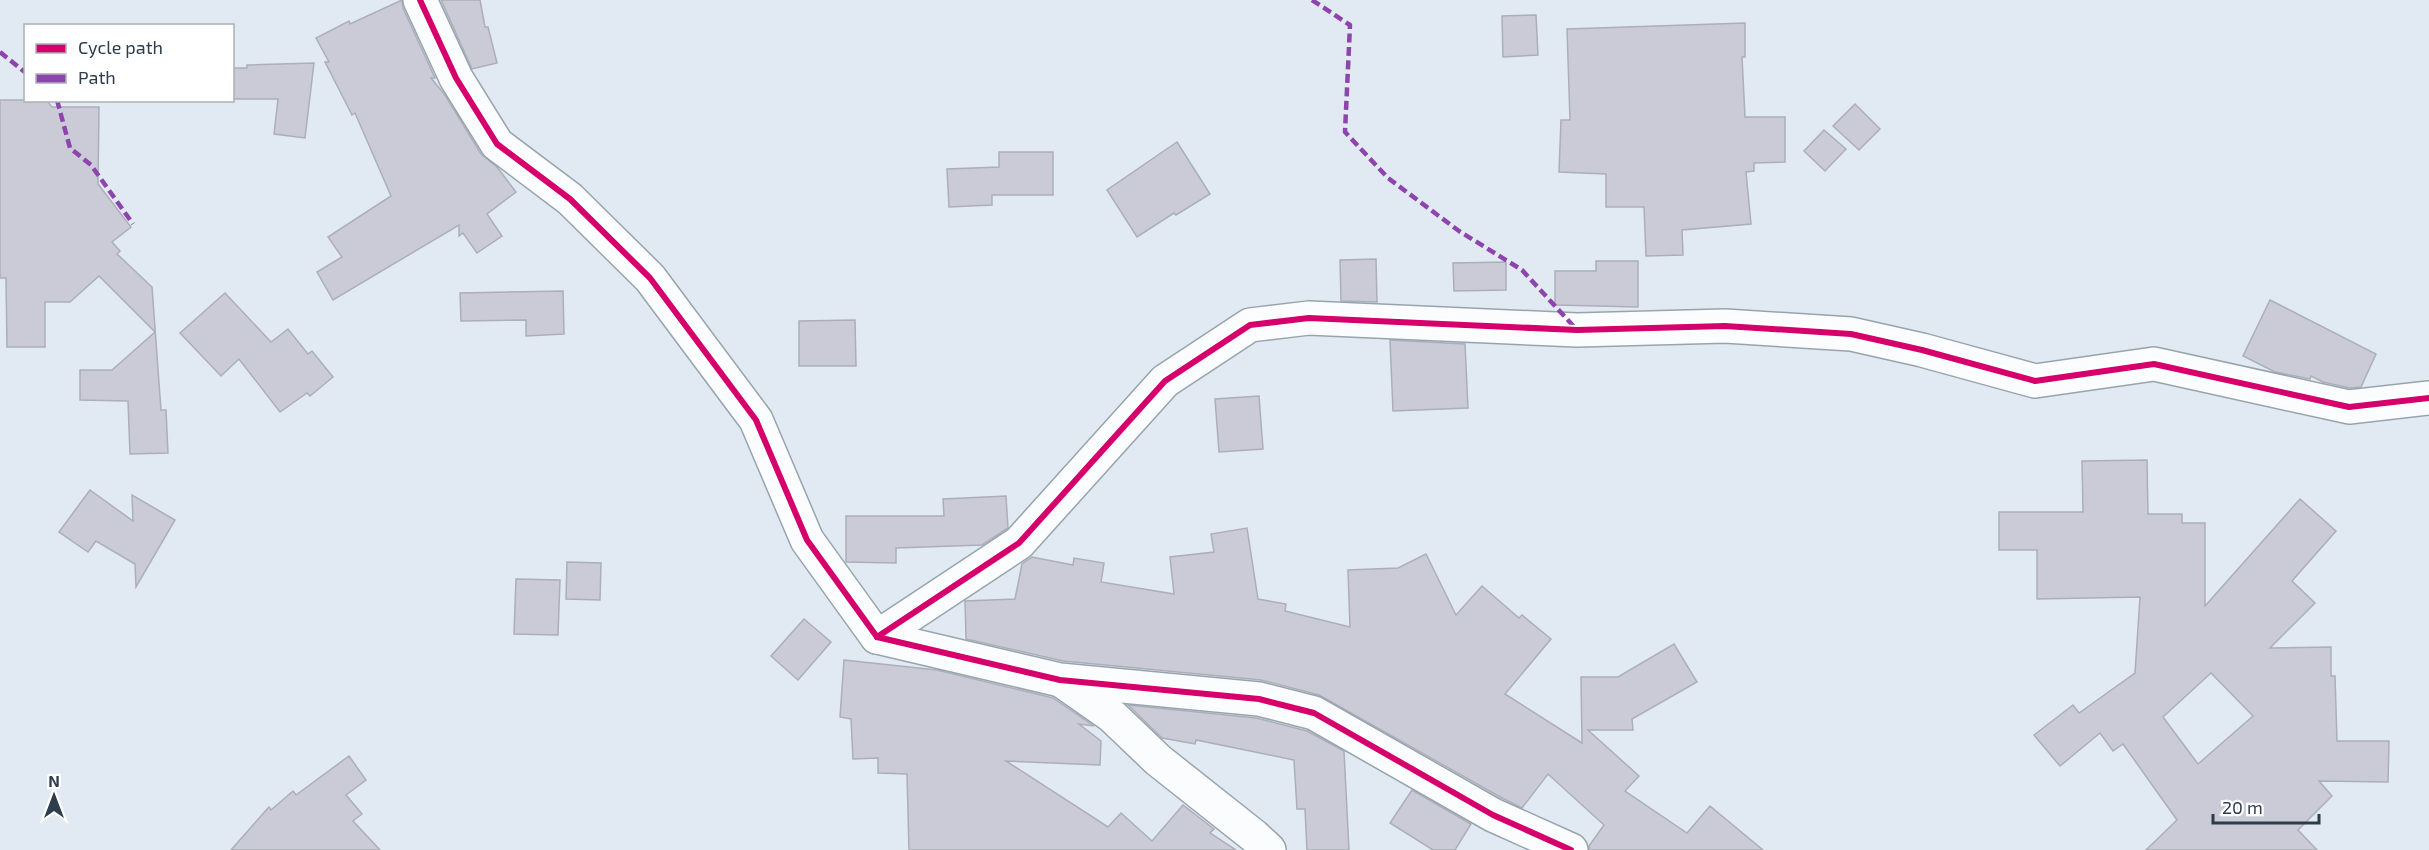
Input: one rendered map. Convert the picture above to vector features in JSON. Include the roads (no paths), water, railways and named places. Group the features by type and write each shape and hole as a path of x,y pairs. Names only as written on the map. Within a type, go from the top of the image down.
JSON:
{"street":[{"path":"420,0 456,78 497,144 570,199 651,278 756,420 807,540 877,637 1060,680 1260,699 1314,713 1492,815 1571,850"},
{"path":"877,637 1019,543 1165,381 1250,325 1309,318 1578,330 1725,326 1851,334 1922,350 2035,381 2154,364 2349,407 2429,398"},
{"path":"1060,680 1112,716 1158,760 1269,850"}]}
